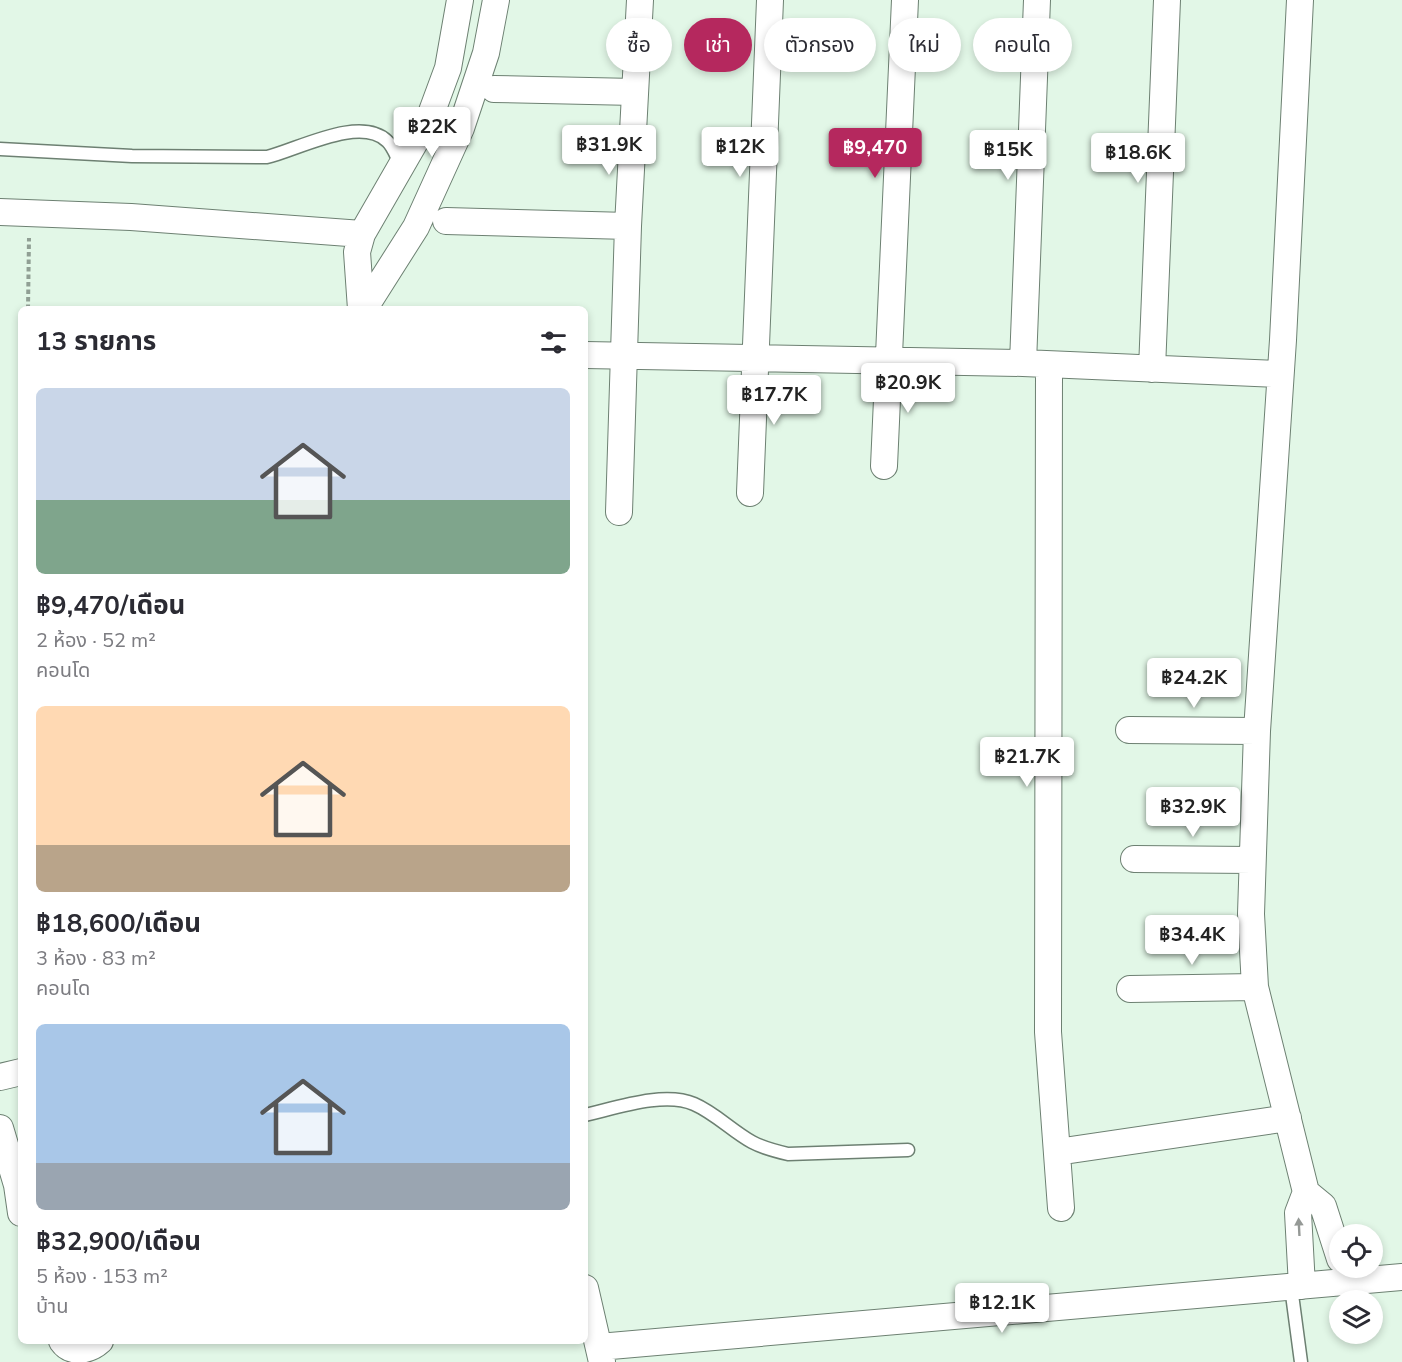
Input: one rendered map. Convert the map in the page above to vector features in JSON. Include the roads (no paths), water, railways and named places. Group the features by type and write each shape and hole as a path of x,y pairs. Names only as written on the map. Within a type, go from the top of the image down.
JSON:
{"street":[{"path":"362,306 357,252 362,234 431,114 448,68 460,0"},
{"path":"364,306 416,227 460,128 486,53 496,0"},
{"path":"619,512 622,355 640,0"},
{"path":"750,493 770,0"},
{"path":"884,466 905,0"},
{"path":"1023,363 1037,0"},
{"path":"1152,369 1167,0"},
{"path":"1297,1286 1298,1213 1306,1192 1255,987 1251,914 1257,731 1280,374 1300,0"},
{"path":"494,89 635,92"},
{"path":"0,212 131,217 362,234"},
{"path":"446,221 628,226"},
{"path":"588,355 1023,363 1280,374"},
{"path":"1049,365 1048,1032 1061,1208"},
{"path":"1129,730 1257,731"},
{"path":"1134,859 1252,860"},
{"path":"1130,989 1255,987"},
{"path":"0,1077 18,1073"},
{"path":"1057,1152 1288,1118"},
{"path":"0,1128 18,1192"},
{"path":"1306,1192 1323,1206 1329,1225"},
{"path":"588,1301 601,1355 1297,1286 1329,1274"},
{"path":"1383,1274 1402,1277"},
{"path":"64,1344 76,1350 94,1347 97,1344"}],"lane":[{"path":"0,149 132,156 267,158 352,131 372,132 387,141 402,167"},
{"path":"588,1114 670,1099 694,1104 752,1142 770,1150 788,1154 908,1150"},
{"path":"1297,1286 1301,1362"}]}
